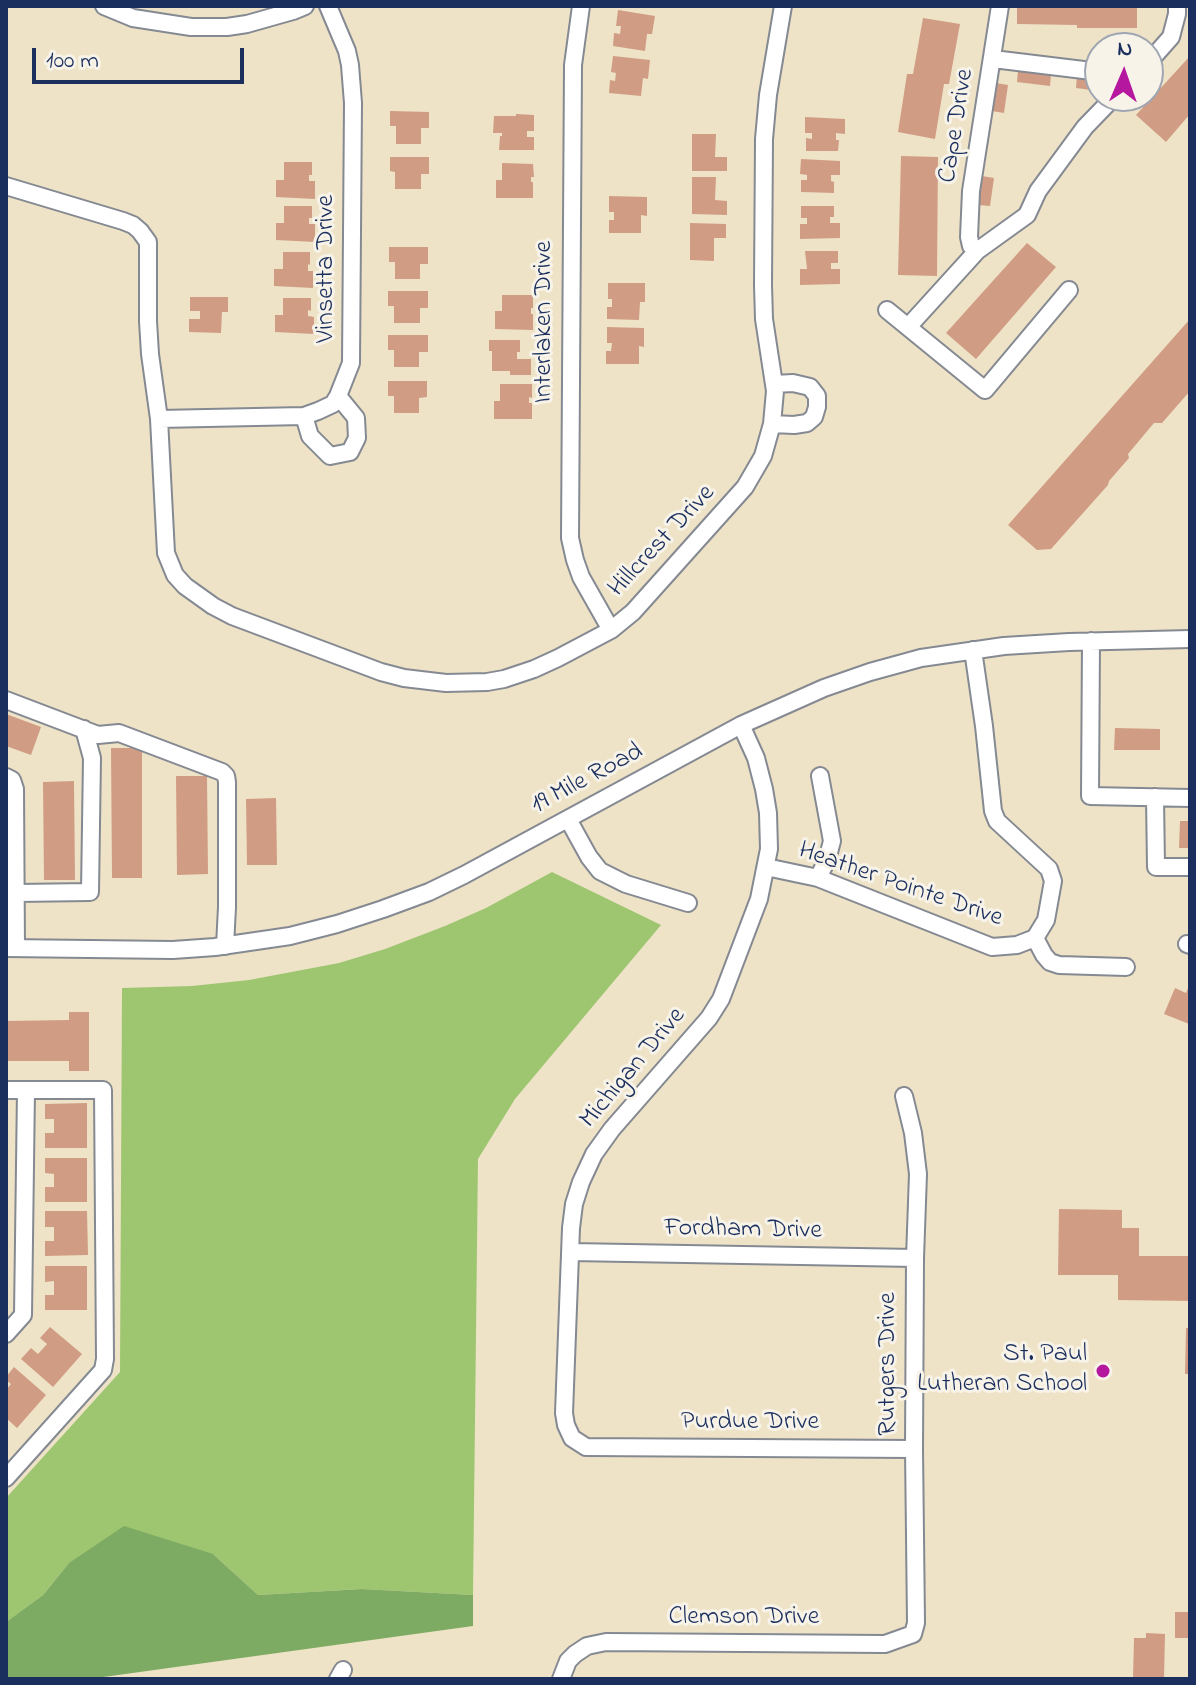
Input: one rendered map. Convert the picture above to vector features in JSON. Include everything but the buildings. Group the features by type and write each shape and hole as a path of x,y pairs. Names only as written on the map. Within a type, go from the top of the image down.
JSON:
{"street":[{"path":"104,6 133,18 158,23 209,27 247,24 305,6"},
{"name":"Vinsetta Drive","path":"328,6 347,51 353,103 351,363 338,396"},
{"name":"Interlaken Drive","path":"581,6 573,65 570,538 581,577 611,630"},
{"name":"Hillcrest Drive","path":"6,186 123,221 133,225 148,242 148,321 159,419 166,553 175,575 185,586 232,616 381,672 446,683 504,679 558,658 611,630 633,612 745,487 763,456 772,424 774,384 764,319 764,139 783,6"},
{"name":"Cape Drive","path":"977,251 971,246 969,237 971,191 1000,6"},
{"path":"1164,45 1171,37 1177,6"},
{"path":"993,59 1084,70"},
{"path":"908,327 977,251 1027,215 1038,191 1100,112"},
{"path":"887,310 985,390 1069,290"},
{"path":"772,424 807,423 814,417 817,402 810,387 793,383 774,384"},
{"path":"159,419 304,416 333,404 338,396 356,418 357,438 350,452 330,456 310,436 304,416"},
{"name":"19 Mile Road","path":"11,948 173,950 290,936 337,924 429,892 741,725 824,688 870,672 921,658 973,650 1045,643 1190,639"},
{"path":"1091,641 1090,796 1190,798"},
{"name":"Heather Pointe Drive","path":"766,867 818,878 992,947 1017,945 1035,938 1046,920 1053,881 1049,869 997,821 993,811 973,650"},
{"path":"6,700 98,735 119,733 219,769 226,776 225,946"},
{"name":"Michigan Drive","path":"586,1447 572,1438 564,1413 574,1204 594,1154 709,1018 721,999 759,899 769,849 767,800 756,758 741,725"},
{"path":"16,893 90,892 92,758 84,729"},
{"path":"818,878 832,841 820,776"},
{"path":"6,777 12,780 15,789 16,893 11,948"},
{"path":"1155,797 1156,867 1190,867"},
{"path":"568,819 600,871 626,884 688,903"},
{"path":"1035,938 1050,962 1059,965 1126,967"},
{"path":"6,1090 103,1090 105,1359 103,1370 6,1478"},
{"path":"6,1334 23,1315 26,1090"},
{"name":"Rutgers Drive","path":"904,1096 918,1174 914,1449 916,1623 913,1634"},
{"name":"Fordham Drive","path":"571,1252 915,1258"},
{"name":"Purdue Drive","path":"586,1447 914,1449"},
{"name":"Clemson Drive","path":"561,1679 568,1661 575,1654 587,1646 606,1642 885,1644 913,1634"}],"green space":[{"path":"552,872 661,925 515,1099 478,1159 473,1595 362,1589 258,1595 213,1554 69,1563 43,1595 6,1622 6,1498 120,1372 122,988 192,986 249,980 339,963 445,926 486,908"},
{"path":"124,1526 213,1554 258,1595 362,1589 473,1595 473,1626 89,1679 6,1679 6,1622 43,1595 69,1563"}],"place":[{"name":"St. Paul Lutheran School","path":"1103,1371"}]}
